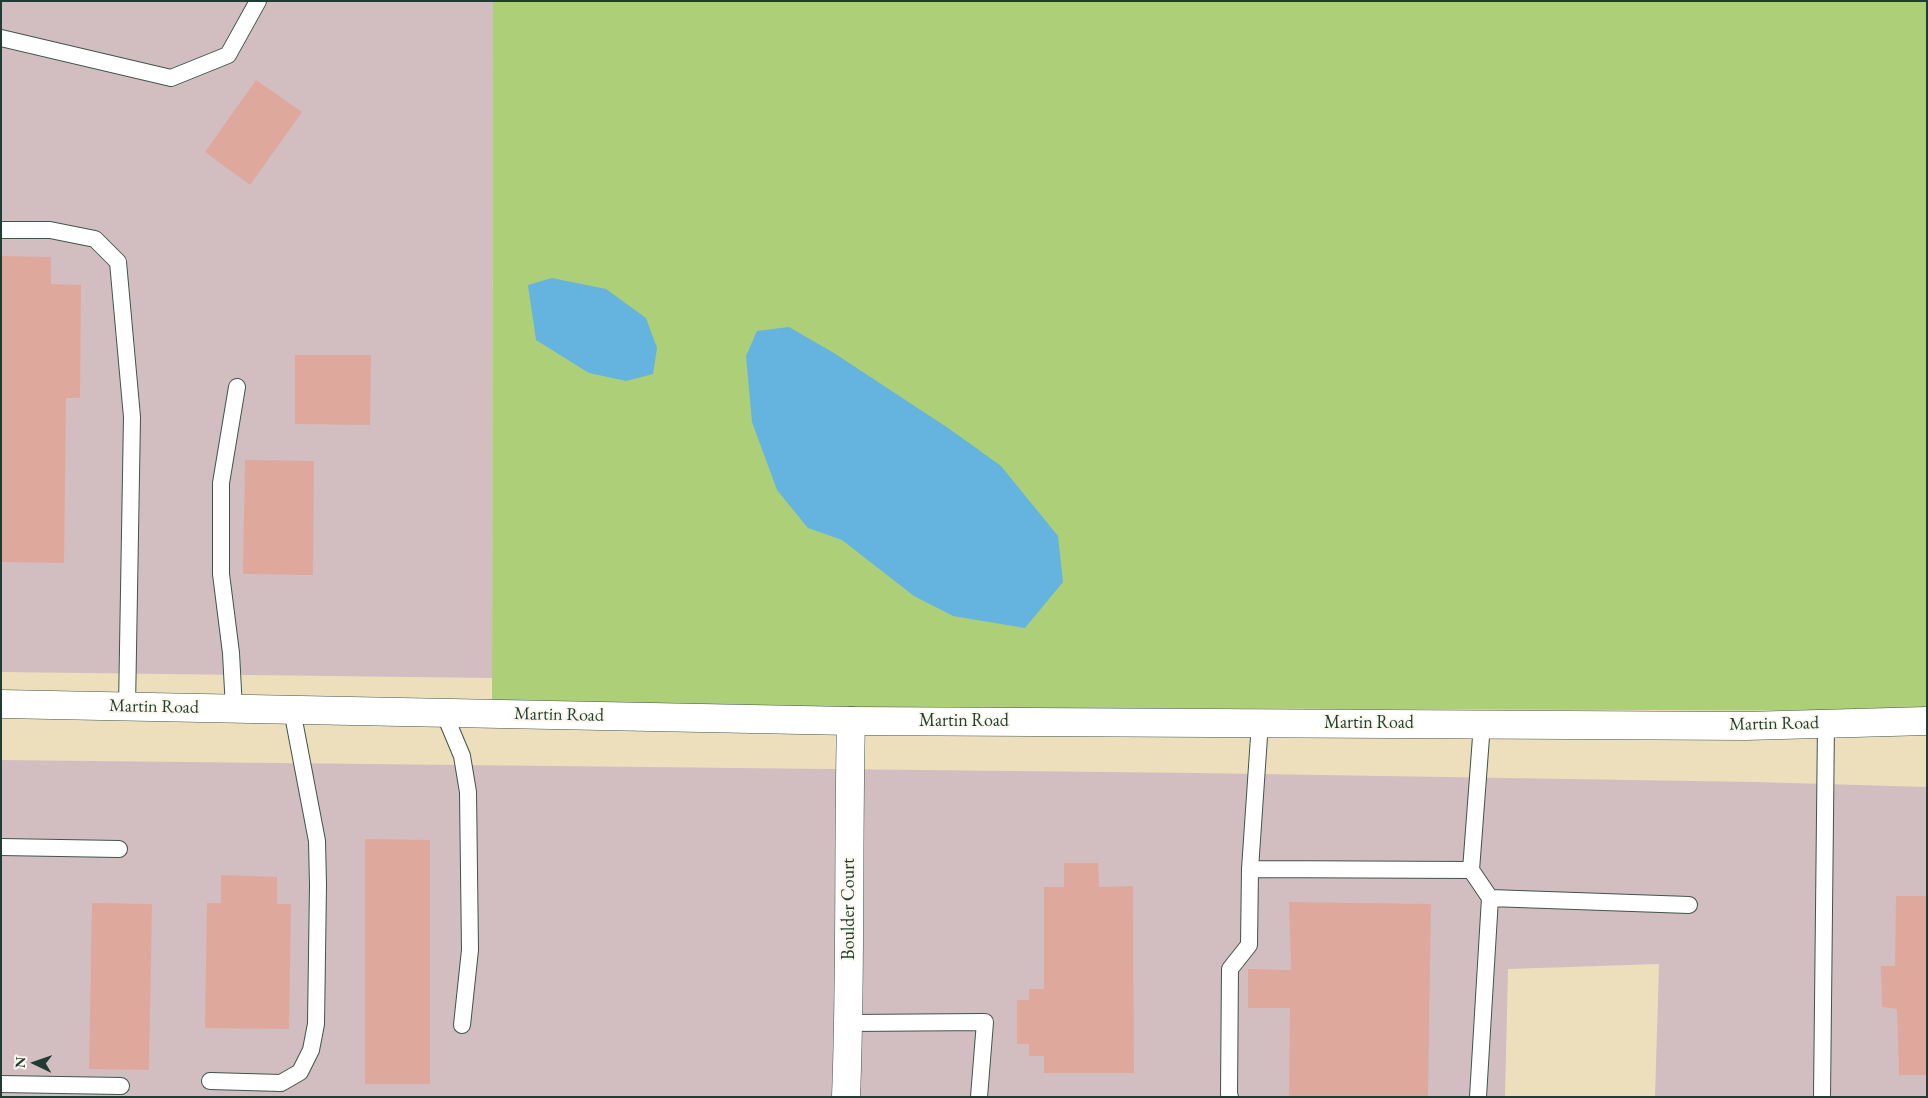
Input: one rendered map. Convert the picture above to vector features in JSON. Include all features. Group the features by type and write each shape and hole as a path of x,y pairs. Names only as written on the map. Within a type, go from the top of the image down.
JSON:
{"main road":[{"name":"Martin Road","path":"1,704 851,720 1746,726 1927,721"},
{"name":"Boulder Court","path":"846,1097 849,1023 851,720"}],"lane":[{"path":"1,38 171,78 228,55 258,1"},
{"path":"1,230 50,230 96,239 118,262 132,417 127,707"},
{"path":"234,709 231,653 222,574 221,483 237,387"},
{"path":"210,1081 281,1083 300,1072 311,1050 316,1024 317,841 292,710"},
{"path":"444,713 462,756 468,792 470,950 462,1025"},
{"path":"1230,1097 1230,969 1249,945 1250,869 1260,722"},
{"path":"1822,1097 1826,723"},
{"path":"1478,1097 1490,898 1471,870 1482,724"},
{"path":"1,847 119,848"},
{"path":"1250,869 1471,870"},
{"path":"1490,898 1689,905"},
{"path":"849,1023 985,1022 979,1097"},
{"path":"1,1084 121,1086"}],"shaded area":[{"path":"1,1 493,1 492,678 1,672"},
{"path":"1,760 1198,773 1756,782 1927,787 1927,1097 1655,1097 1659,964 1508,969 1505,1097 1,1097"}],"green space":[{"path":"493,1 1927,1 1927,711 492,706"}],"water":[{"path":"552,278 606,289 646,318 657,348 653,374 626,381 589,373 536,340 528,285"},
{"path":"789,327 834,353 951,430 1001,466 1058,536 1063,582 1025,628 953,616 914,596 842,540 808,528 777,490 752,422 746,356 757,331"}],"building":[{"path":"256,80 302,112 250,185 205,152"},
{"path":"1,256 51,257 51,284 81,285 80,398 66,398 64,563 1,562"},
{"path":"295,355 371,355 370,425 295,424"},
{"path":"245,460 314,461 313,575 243,574"},
{"path":"365,839 430,840 430,1084 365,1084"},
{"path":"1064,863 1098,863 1099,887 1133,886 1134,1073 1044,1073 1044,1056 1029,1056 1029,1044 1017,1044 1017,1000 1029,1000 1029,989 1044,989 1044,887 1064,887"},
{"path":"221,875 277,877 277,904 291,904 289,1029 205,1028 207,903 221,903"},
{"path":"1896,896 1927,896 1927,1075 1899,1075 1897,1009 1882,1007 1881,966 1895,966"},
{"path":"1289,902 1431,904 1428,1097 1289,1097 1290,1008 1248,1008 1248,969 1291,970"},
{"path":"92,903 152,904 149,1070 89,1069"}]}
